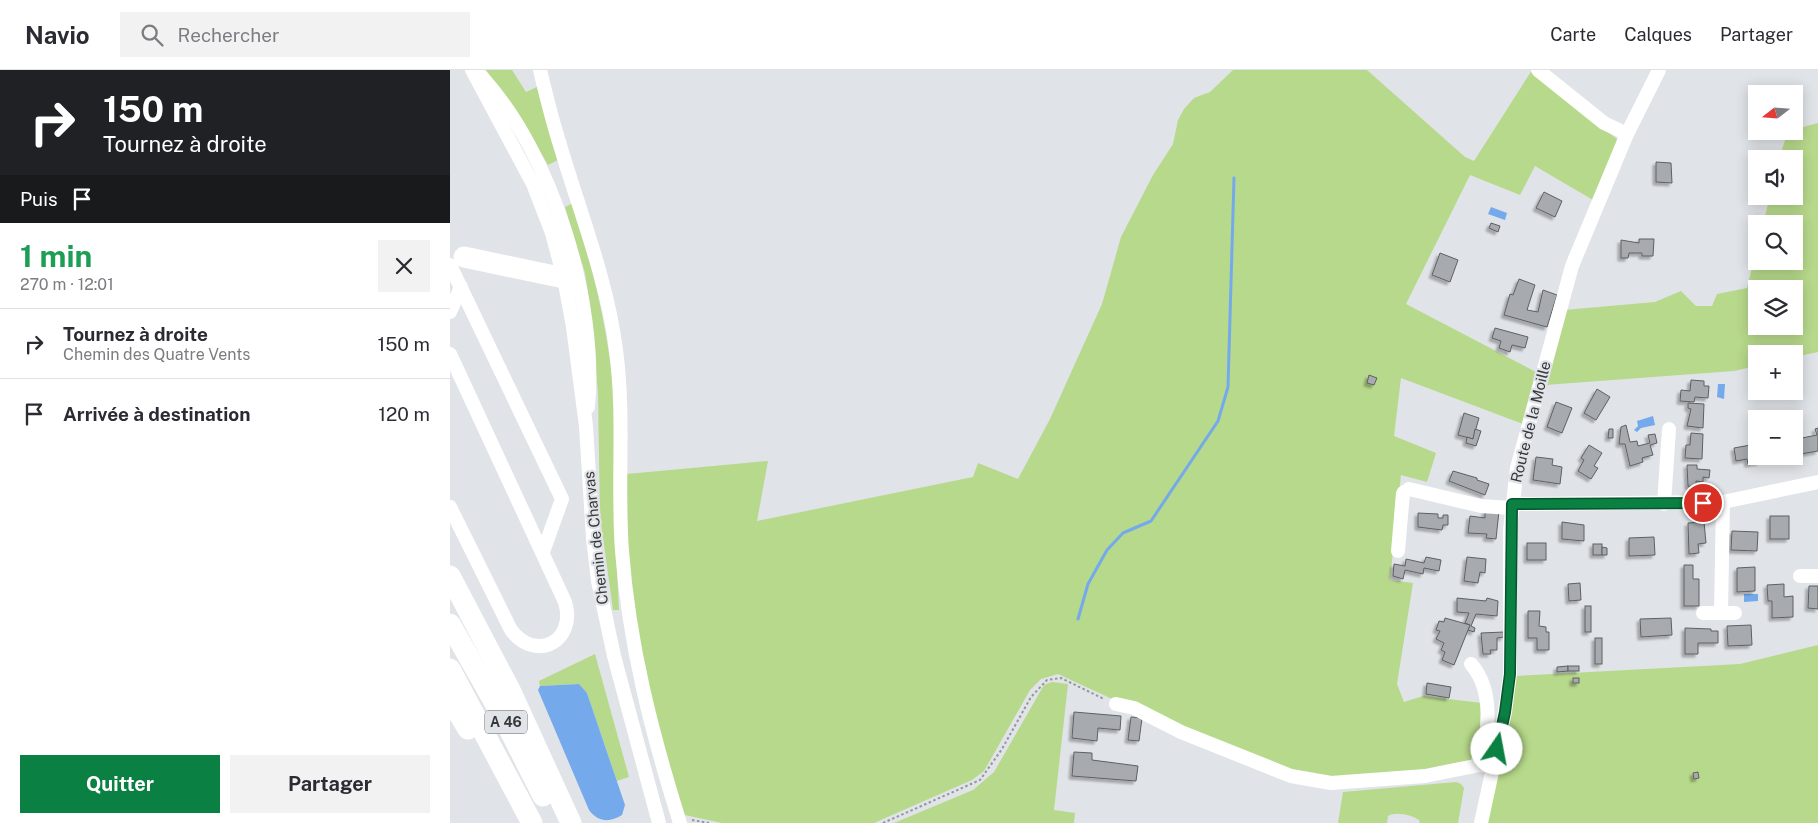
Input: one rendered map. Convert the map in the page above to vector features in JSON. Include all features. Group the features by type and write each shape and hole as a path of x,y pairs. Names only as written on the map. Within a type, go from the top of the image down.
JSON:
{"highway":[{"path":"454,266 564,278"},
{"path":"450,576 510,690 571,823"},
{"name":"A 46","path":"450,624 505,721 556,823"},
{"name":"A 46","path":"450,669 532,823"},
{"path":"450,698 500,787 516,790"}],"street":[{"name":"Chemin de Charvas","path":"474,70 533,184 552,233 564,278 573,327 586,426 593,538 598,581 614,656 657,822"},
{"path":"474,70 492,88 518,128 545,179 564,229 577,275 585,325 590,388 586,426"},
{"path":"540,70 560,145 592,242 612,324 620,389 622,549 628,615 642,687 680,822"},
{"path":"1538,70 1604,123 1627,134"},
{"name":"Route de la Moille","path":"1481,823 1486,766 1505,712 1510,674 1511,506 1517,468 1572,266 1627,134 1659,70"},
{"path":"454,266 461,287 562,499 544,552"},
{"path":"450,312 461,287"},
{"path":"450,354 544,552 565,602 567,620 562,635 555,641 540,646 531,646 517,638 511,630 450,506"},
{"path":"1664,504 1669,429"},
{"path":"1398,551 1403,494 1409,489 1481,506 1664,504 1722,502 1818,482"},
{"path":"1703,613 1728,613 1722,502"},
{"path":"1800,576 1818,576"},
{"path":"1116,704 1134,708 1181,732 1291,776 1331,783 1425,776 1486,766 1486,694 1481,676 1471,664"}],"path":[{"path":"883,823 980,780 1002,749 1031,697 1047,680 1061,678 1116,704"},
{"path":"680,822 709,823"}],"green space":[{"path":"486,70 512,70 526,92 537,87 558,160 548,165 518,113"},
{"path":"1233,70 1367,70 1465,157 1474,161 1532,70 1618,140 1593,200 1535,166 1520,195 1470,175 1406,304 1536,372 1523,424 1401,378 1394,436 1436,453 1427,482 1401,475 1390,580 1413,583 1397,684 1404,702 1423,696 1482,703 1479,738 1470,762 1424,771 1314,778 1179,726 1133,703 1110,698 1058,674 1041,679 1030,690 984,771 972,780 874,823 722,823 685,815 682,812 638,648 626,536 627,474 768,461 757,521 973,477 978,463 1018,479 1050,419 1102,304 1121,237 1153,175 1173,144 1178,120 1184,109 1194,98 1210,92"},
{"path":"1818,123 1818,352 1803,355 1803,345 1748,345 1748,368 1734,371 1545,385 1564,310 1655,302 1681,291 1696,306 1712,306 1717,294 1747,288 1748,284 1748,335 1803,335 1803,280 1749,280 1751,270 1803,270 1803,215 1765,215 1768,205 1803,205 1803,150 1782,150 1785,140 1803,140 1803,127"},
{"path":"573,203 602,312 612,378 616,435 619,610 613,610 600,516 598,393 590,305 585,273 565,207"},
{"path":"1818,645 1818,823 1487,823 1515,676 1740,664"},
{"path":"595,654 629,777 617,781 587,693 579,684 540,686 539,681"},
{"path":"1052,682 1068,684 1054,810 1075,813 1074,823 894,823 973,790 994,772 1044,685"},
{"path":"1456,782 1464,788 1458,823 1419,823 1420,821 1413,817 1400,814 1388,816 1387,823 1338,823 1343,792"}],"water":[{"path":"1491,207 1507,213 1505,220 1488,214"},
{"path":"1718,384 1725,384 1724,399 1717,397"},
{"path":"1653,416 1655,425 1641,428 1637,432 1634,430 1638,426 1637,421"},
{"path":"1744,594 1758,594 1758,601 1744,602"},
{"path":"579,684 587,693 625,805 622,815 613,819 600,819 589,810 538,690 540,686"}],"building":[{"path":"1656,162 1671,163 1672,183 1656,182"},
{"path":"1544,192 1562,201 1555,217 1536,208"},
{"path":"1491,223 1500,226 1498,232 1489,228"},
{"path":"1639,239 1654,239 1653,256 1642,256 1642,253 1629,253 1628,258 1621,258 1621,240 1639,243"},
{"path":"1440,253 1458,260 1450,282 1432,275"},
{"path":"1519,279 1535,285 1527,310 1538,312 1543,290 1557,295 1547,327 1504,315 1510,294 1513,295"},
{"path":"1495,328 1528,337 1525,348 1512,345 1510,352 1499,348 1501,341 1492,338"},
{"path":"1369,375 1377,378 1374,385 1367,383"},
{"path":"1691,380 1704,381 1704,386 1709,386 1708,398 1695,397 1694,402 1680,401 1681,390 1690,391"},
{"path":"1597,389 1610,397 1596,420 1584,413"},
{"path":"1556,402 1572,408 1562,433 1547,427"},
{"path":"1688,403 1704,404 1703,428 1687,426 1691,409 1688,408"},
{"path":"1464,413 1479,418 1473,439 1458,435"},
{"path":"1626,425 1630,442 1637,441 1638,446 1650,443 1648,435 1655,434 1657,443 1650,445 1653,455 1642,458 1643,462 1630,466 1625,444 1619,444 1621,427"},
{"path":"1818,428 1818,451 1803,454 1803,438 1817,435 1815,429"},
{"path":"1475,429 1481,431 1476,446 1466,443 1467,437 1473,439"},
{"path":"1609,429 1613,429 1613,438 1608,438"},
{"path":"1691,433 1703,434 1702,459 1685,458 1686,445 1690,445"},
{"path":"1589,445 1602,453 1594,466 1598,468 1591,479 1578,471 1584,460 1581,458"},
{"path":"1748,445 1748,464 1747,459 1736,461 1734,448"},
{"path":"1536,457 1553,459 1552,465 1562,467 1560,484 1533,480"},
{"path":"1687,465 1697,465 1697,469 1710,470 1709,478 1703,477 1703,482 1696,481 1696,487 1688,486"},
{"path":"1453,471 1477,478 1477,480 1489,484 1485,495 1449,481"},
{"path":"1485,511 1499,511 1496,539 1486,538 1487,534 1468,533 1470,516 1485,518"},
{"path":"1418,513 1438,514 1438,518 1448,515 1448,525 1443,525 1442,530 1418,527"},
{"path":"1770,516 1789,516 1789,539 1770,539"},
{"path":"1562,522 1584,525 1584,541 1562,539"},
{"path":"1704,522 1706,543 1698,544 1699,553 1689,554 1688,523"},
{"path":"1732,531 1758,532 1757,551 1731,550"},
{"path":"1654,537 1655,555 1629,556 1629,538"},
{"path":"1527,543 1546,543 1546,560 1527,560"},
{"path":"1593,544 1602,544 1602,555 1593,555"},
{"path":"1602,547 1607,548 1607,555 1602,555"},
{"path":"1426,557 1441,560 1439,571 1424,568 1423,574 1405,570 1403,579 1393,576 1394,564 1405,566 1406,559 1424,563"},
{"path":"1467,557 1486,559 1485,573 1480,572 1478,583 1464,581"},
{"path":"1684,565 1693,565 1693,579 1699,579 1699,606 1684,606"},
{"path":"1755,567 1755,591 1737,592 1737,568"},
{"path":"1580,583 1581,600 1569,601 1568,584"},
{"path":"1784,584 1784,597 1793,596 1793,617 1772,618 1772,601 1768,601 1767,585"},
{"path":"1809,586 1818,586 1818,609 1808,608"},
{"path":"1457,598 1486,601 1487,598 1498,601 1497,616 1476,614 1471,626 1475,628 1474,632 1468,630 1470,625 1465,623 1469,613 1457,612"},
{"path":"1585,606 1591,606 1591,632 1585,632"},
{"path":"1528,611 1540,611 1539,626 1546,627 1546,632 1549,632 1549,650 1537,650 1537,638 1528,638"},
{"path":"1445,618 1470,625 1454,665 1442,660 1445,652 1441,650 1444,643 1436,639 1440,631 1436,630 1439,621 1444,622"},
{"path":"1671,618 1672,635 1641,637 1640,619"},
{"path":"1751,625 1752,645 1728,646 1727,626"},
{"path":"1685,628 1718,631 1718,643 1698,643 1698,654 1685,654"},
{"path":"1504,632 1504,637 1497,638 1497,650 1490,650 1491,654 1483,654 1481,633"},
{"path":"1595,638 1602,638 1602,664 1595,664"},
{"path":"1568,666 1568,671 1557,672 1557,667"},
{"path":"1568,666 1579,666 1579,671 1568,671"},
{"path":"1573,678 1579,678 1579,683 1573,683"},
{"path":"1427,683 1451,687 1449,698 1426,694"},
{"path":"1074,712 1121,716 1120,730 1098,728 1097,741 1072,738"},
{"path":"1131,717 1142,718 1139,741 1128,740"},
{"path":"1074,752 1092,753 1092,760 1138,766 1136,781 1072,776"},
{"path":"1698,772 1699,778 1694,779 1693,773"}],"waterway":[{"path":"1078,619 1088,584 1107,550 1123,533 1151,521 1218,421 1228,387 1234,178"}],"route":[{"path":"1497,749 1505,712 1510,674 1510,529 1512,504 1703,503"}]}
